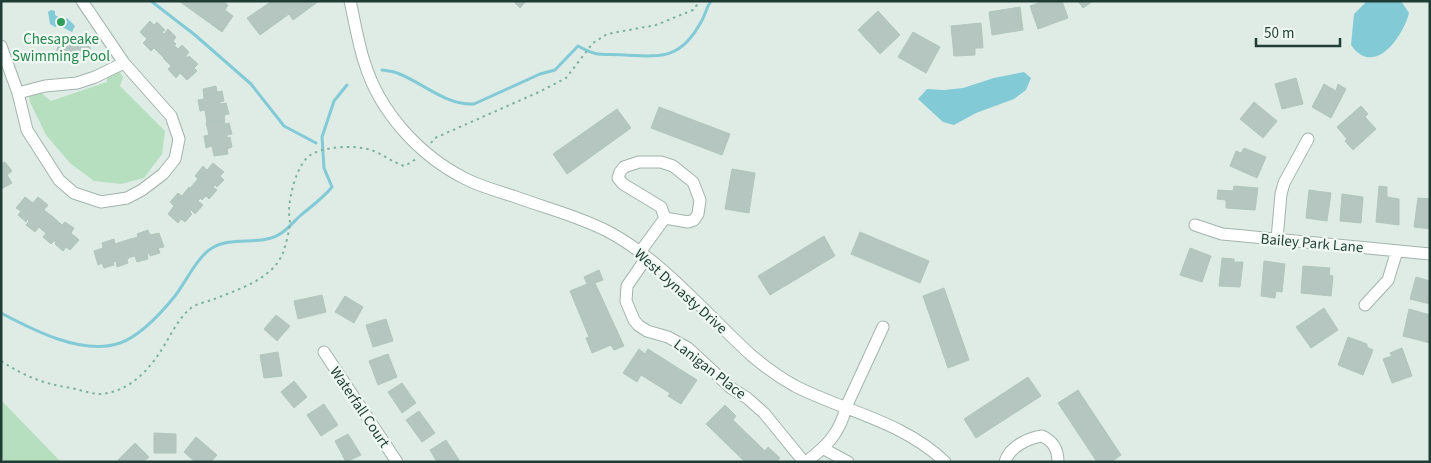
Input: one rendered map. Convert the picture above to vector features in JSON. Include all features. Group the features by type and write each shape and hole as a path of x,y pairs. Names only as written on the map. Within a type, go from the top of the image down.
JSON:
{"street":[{"path":"1,46 18,93 27,130 59,180 74,193 101,202 127,198 142,190 163,174 175,159 179,139 171,116 124,63 82,1"},
{"name":"West Dynasty Drive","path":"350,1 365,64 373,85 392,116 410,138 424,151 465,179 592,223 624,241 643,254 751,356 767,368 797,386 909,436 926,446 945,462"},
{"path":"18,93 45,86 77,83 95,77 124,63"},
{"path":"1277,239 1281,194 1284,183 1308,139"},
{"path":"639,162 661,162 673,166 693,182 700,200 698,214 694,220 688,222 665,218 661,207 623,184 618,178 624,167 639,162"},
{"name":"Lanigan Place","path":"665,218 643,254 627,286 626,302 629,311 638,326 668,337 688,348 731,388 747,398 764,413 805,462"},
{"name":"Bailey Park Lane","path":"1195,225 1222,234 1430,254"},
{"path":"1365,305 1388,280 1398,251"},
{"path":"805,462 824,449 843,420 846,407 883,327"},
{"name":"Waterfall Court","path":"324,352 397,462"},
{"path":"1005,462 1010,452 1025,442 1042,436 1050,440 1054,446 1058,462"},
{"path":"824,449 848,462"}],"path":[{"path":"430,144 435,138 566,78 591,45 606,34 656,25 693,10 700,1"},
{"path":"1,361 21,373 54,386 101,394 130,384 143,374 156,358 191,307 253,283 269,271 282,254 290,222 291,197 297,173 303,161 312,154 331,148 371,150 405,166 416,158"}],"green space":[{"path":"120,72 123,77 120,86 165,131 162,154 144,178 121,184 94,181 70,163 46,135 29,96 39,91 51,101 107,82 107,77"},
{"path":"1,400 61,462 5,462 1,457"}],"water":[{"path":"1367,1 1401,1 1409,13 1401,33 1378,56 1369,57 1360,54 1351,45 1354,14"},
{"name":"Chesapeake Swimming Pool","path":"51,10 55,11 55,15 64,20 67,18 75,26 72,32 58,25 55,27 50,24 48,12"},
{"path":"1024,72 1031,78 1026,90 1014,99 976,113 954,125 943,122 918,99 927,89 963,88 994,78"}],"building":[{"path":"179,1 222,1 228,5 225,10 233,16 222,32"},
{"path":"272,1 319,1 293,20 289,14 260,35 247,18"},
{"path":"513,1 526,1 520,8"},
{"path":"1044,1 1062,1 1068,18 1038,29 1030,6"},
{"path":"1078,1 1093,1 1083,8"},
{"path":"1020,7 1023,30 992,35 989,12"},
{"path":"878,11 900,35 880,54 858,30"},
{"path":"150,21 154,25 157,22 165,30 162,32 164,34 168,29 176,37 173,41 176,44 163,57 154,48 151,51 143,43 147,39 140,32"},
{"path":"981,23 983,48 975,48 975,55 954,56 951,26"},
{"path":"913,32 940,47 926,73 898,57"},
{"path":"62,36 73,41 82,36 91,49 74,60 56,52"},
{"path":"182,45 189,52 186,56 187,58 189,56 198,64 194,68 197,71 187,80 180,73 176,78 168,69 171,66 163,58 175,46 178,49"},
{"path":"1296,78 1303,104 1282,109 1275,84"},
{"path":"1324,84 1336,91 1338,84 1346,89 1331,118 1312,107"},
{"path":"216,86 217,92 222,91 224,101 220,102 220,104 226,103 229,114 224,115 225,120 207,123 205,110 200,111 198,100 204,99 203,89"},
{"path":"1254,102 1277,121 1263,138 1240,119"},
{"path":"1361,106 1368,114 1365,117 1376,129 1353,150 1337,127"},
{"path":"659,107 730,134 722,155 651,128"},
{"path":"617,109 631,128 567,174 553,154"},
{"path":"224,120 225,124 229,123 232,134 227,135 227,138 230,137 232,147 227,149 228,154 214,156 212,146 206,148 204,136 209,135 206,123"},
{"path":"1244,148 1266,157 1257,178 1230,166 1236,151 1241,153"},
{"path":"5,162 12,171 7,175 12,183 1,189 1,164"},
{"path":"213,163 224,172 220,176 224,180 217,187 215,185 213,187 217,190 209,199 206,196 202,200 190,188 198,179 195,176 203,166 207,170"},
{"path":"732,169 755,173 749,213 725,209"},
{"path":"1234,186 1258,188 1255,210 1226,208 1226,200 1217,199 1218,190 1233,191"},
{"path":"1379,186 1387,187 1387,197 1399,199 1399,225 1376,222"},
{"path":"189,187 201,198 198,201 203,205 195,214 191,210 192,214 185,222 181,219 178,223 168,214 174,206 170,202 178,193 182,196"},
{"path":"1309,190 1331,193 1327,221 1306,218"},
{"path":"1342,194 1363,197 1361,223 1340,221"},
{"path":"25,197 33,203 38,197 48,205 44,210 53,217 42,230 39,227 35,232 26,225 29,221 27,219 26,222 18,215 21,211 16,208"},
{"path":"1418,198 1430,199 1430,229 1414,227"},
{"path":"53,217 62,225 65,222 74,228 71,233 79,240 70,250 66,247 63,251 55,244 56,242 54,241 51,244 43,237 46,233 42,230"},
{"path":"148,230 150,235 159,233 164,247 158,248 160,253 150,256 149,253 147,254 148,259 137,262 135,256 131,257 127,240 138,237 137,234"},
{"path":"860,232 929,261 920,283 851,254"},
{"path":"824,236 835,256 770,295 758,276"},
{"path":"114,239 115,244 127,240 131,257 127,259 128,263 117,267 116,261 113,262 114,265 104,268 102,263 98,265 94,251 103,248 102,243"},
{"path":"1190,248 1211,256 1202,282 1180,275"},
{"path":"1222,258 1234,259 1234,262 1243,262 1240,287 1219,286"},
{"path":"1264,261 1285,264 1282,292 1276,291 1275,298 1261,296"},
{"path":"1303,266 1330,268 1329,275 1333,276 1331,296 1301,293"},
{"path":"599,270 603,280 595,283 624,346 614,350 611,345 592,353 586,338 589,337 570,291 587,284 584,277"},
{"path":"1416,277 1430,281 1430,304 1410,299"},
{"path":"944,288 969,360 948,368 923,296"},
{"path":"322,295 326,312 298,319 294,301"},
{"path":"345,296 363,307 354,323 335,312"},
{"path":"1324,308 1338,330 1311,348 1296,327"},
{"path":"1409,309 1430,315 1430,343 1403,336"},
{"path":"276,315 290,326 277,341 264,329"},
{"path":"386,319 393,341 373,347 366,325"},
{"path":"1348,337 1367,344 1367,347 1373,350 1363,375 1338,365"},
{"path":"1402,348 1412,376 1392,383 1383,359 1392,356 1390,353"},
{"path":"639,349 645,354 648,349 697,380 681,404 668,396 670,393 641,375 637,382 623,373"},
{"path":"278,352 282,376 264,378 260,355"},
{"path":"388,354 397,377 378,385 369,361"},
{"path":"1028,377 1041,396 976,438 964,419"},
{"path":"294,381 307,397 294,408 281,392"},
{"path":"402,383 416,403 402,413 388,392"},
{"path":"1078,390 1121,455 1111,462 1097,462 1058,403"},
{"path":"324,404 338,425 321,436 307,415"},
{"path":"725,405 736,416 733,420 765,451 768,447 780,458 776,462 745,462 706,424"},
{"path":"419,411 435,433 422,442 406,420"},
{"path":"154,433 176,434 176,453 154,453"},
{"path":"348,434 361,455 346,462 335,441"},
{"path":"196,437 217,455 211,462 195,462 184,452"},
{"path":"446,440 459,460 457,462 437,462 430,450"},
{"path":"135,443 149,457 143,462 120,462 118,460"}],"waterway":[{"path":"151,1 195,35 251,84 284,126 316,143"},
{"path":"382,70 406,77 434,93 454,101 474,104 540,74 555,70 578,46 601,54 650,56 670,53 686,43 694,34 711,1"},
{"path":"1,313 28,327 75,344 106,346 128,340 150,323 170,302 197,263 212,248 225,243 273,238 286,230 332,187 324,168 322,137 334,101 347,85"}],"place":[{"name":"Chesapeake Swimming Pool","path":"61,22"}]}
